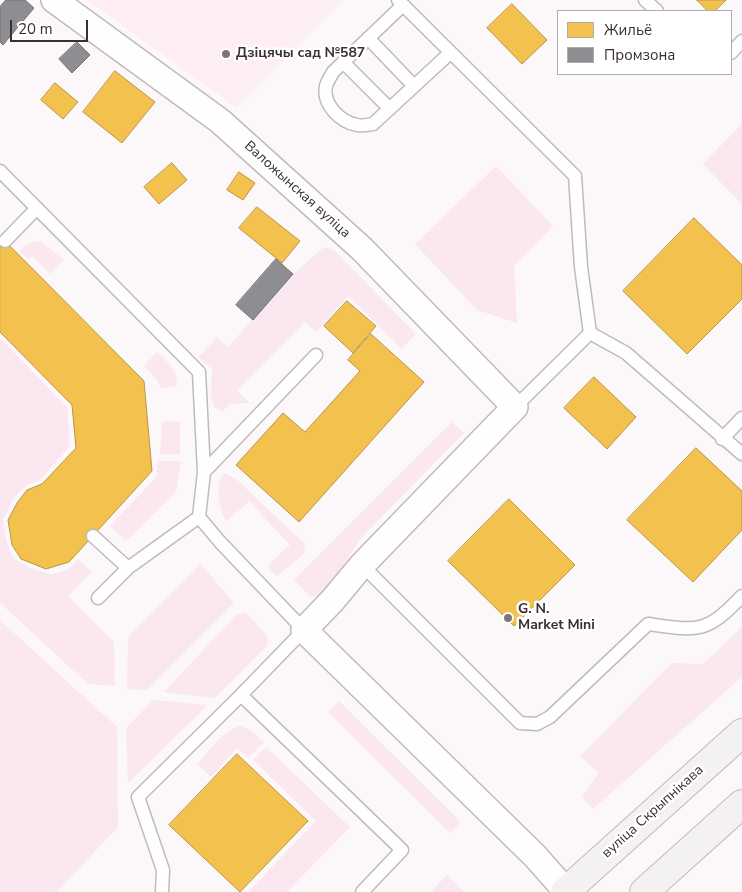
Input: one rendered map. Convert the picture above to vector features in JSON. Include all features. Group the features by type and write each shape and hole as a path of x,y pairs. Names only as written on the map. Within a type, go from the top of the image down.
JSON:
{"main road":[{"name":"вуліца Скрыпнікава","path":"566,892 742,733"},
{"path":"644,892 742,804"}],"street":[{"name":"Валожынская вуліца","path":"54,0 227,128 362,248 515,407"},
{"path":"515,407 362,565 332,601 304,630 535,856 566,892"}],"lane":[{"path":"645,0 656,10"},
{"path":"450,53 373,124 359,126 347,122 336,114 329,104 326,96 326,86 333,72 400,3 574,176 581,267 590,333"},
{"path":"368,38 414,86"},
{"path":"732,52 742,41"},
{"path":"343,62 390,109"},
{"path":"0,171 199,372 204,472 199,517 220,542 304,630 138,797 164,870 162,892"},
{"path":"5,240 37,208"},
{"path":"515,407 590,333"},
{"path":"590,333 626,353 722,439 742,454"},
{"path":"204,472 316,355"},
{"path":"722,439 742,418"},
{"path":"98,598 128,568 199,517"},
{"path":"93,536 128,568"},
{"path":"362,565 520,723 537,724 550,717 648,624 686,630 708,626 726,613 742,596"},
{"path":"241,695 402,850 362,892"}],"shaded area":[{"name":"Дзіцячы сад №587","path":"87,0 344,0 237,108"},
{"path":"742,124 742,204 703,164"},
{"path":"496,166 553,226 514,266 517,323 477,310 415,244"},
{"path":"40,241 64,260 50,274 32,256 28,259 19,251 26,244"},
{"path":"324,247 334,250 416,334 402,349 348,296 316,332 305,322 237,390 249,403 231,404 223,411 215,408 211,397 212,369 198,357 217,337 228,347 293,274"},
{"path":"0,338 68,408 69,447 40,480 25,486 13,499 3,520 6,540 13,558 32,569 51,574 67,570 78,559 92,572 68,596 114,642 115,686 88,684 0,603"},
{"path":"157,352 174,371 177,386 160,388 158,381 144,366"},
{"path":"180,421 180,454 160,454 162,422"},
{"path":"452,422 464,433 361,538 335,578 319,597 310,596 294,580"},
{"path":"157,461 181,461 176,492 126,541 110,526 157,476"},
{"path":"224,473 236,479 305,544 304,554 277,576 267,566 290,545 249,501 226,522 218,491"},
{"path":"201,564 234,603 147,690 127,689 128,637"},
{"path":"245,612 267,635 268,645 215,698 164,692 235,616"},
{"path":"0,620 117,727 118,827 57,892 0,892"},
{"path":"742,627 742,677 593,809 582,797 599,773 580,756 672,663 703,664"},
{"path":"153,700 208,705 128,783 126,728"},
{"path":"339,701 461,822 450,833 328,712"},
{"path":"241,726 252,731 264,742 248,758 237,748 211,777 197,764 222,736"},
{"path":"266,747 350,827 287,892 248,892 316,821 253,760"},
{"path":"447,875 465,892 431,892"}],"building: Жильё":[{"path":"697,0 726,0 716,10 707,10"},
{"path":"512,4 547,40 522,64 487,28"},
{"path":"115,71 155,102 122,143 83,112"},
{"path":"55,83 78,102 63,119 41,100"},
{"path":"172,163 187,180 159,204 144,187"},
{"path":"239,172 255,183 243,200 227,190"},
{"path":"257,207 300,241 282,263 239,228"},
{"path":"694,218 742,265 742,299 687,354 623,291"},
{"path":"0,236 144,381 152,471 69,562 46,569 21,559 12,545 8,520 27,490 42,484 76,448 72,405 0,332"},
{"path":"347,301 376,326 353,353 324,326"},
{"path":"371,334 424,382 299,522 236,465 283,413 305,432 360,371 348,360"},
{"path":"594,377 636,417 607,449 564,408"},
{"path":"696,448 742,491 742,530 693,582 627,520"},
{"path":"509,499 575,565 514,626 448,561"},
{"path":"237,754 308,821 240,892 169,825"}],"building: Промзона":[{"path":"6,0 25,0 34,8 3,45 0,42 0,7"},
{"path":"77,42 90,55 72,73 59,59"},
{"path":"276,259 293,274 253,320 236,305"}],"place":[{"name":"Дзіцячы сад №587","path":"226,54"},
{"name":"G. N. Market Mini","path":"508,618"}]}
